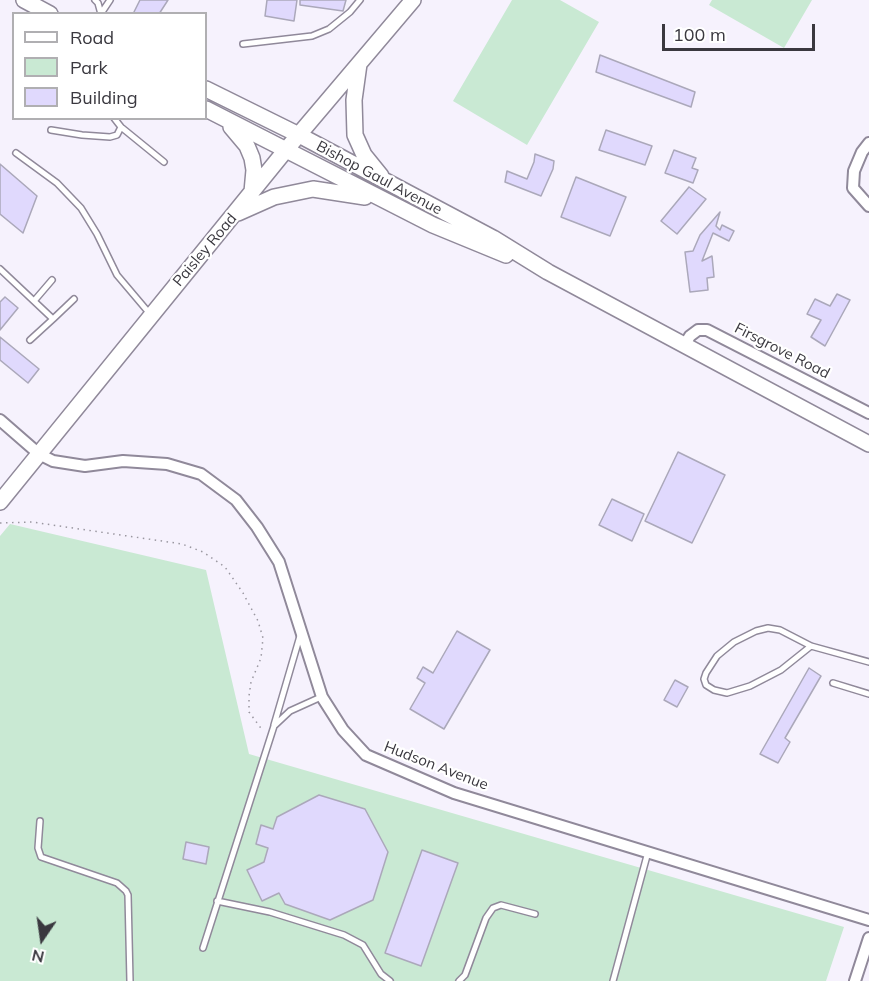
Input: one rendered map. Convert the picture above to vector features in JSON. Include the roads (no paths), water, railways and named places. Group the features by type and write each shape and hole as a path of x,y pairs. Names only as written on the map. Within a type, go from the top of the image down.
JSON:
{"main road":[{"path":"24,0 46,12"},
{"name":"Paisley Road","path":"0,502 285,151 413,0"},
{"path":"359,64 354,100 356,135 364,155 386,182"},
{"name":"Bishop Gaul Avenue","path":"207,89 299,135 493,238 548,272 869,444"},
{"name":"Bishop Gaul Avenue","path":"207,110 285,151 456,235 548,272"},
{"path":"223,119 247,146 254,170 252,192"},
{"path":"235,215 274,197 313,189 353,194 402,208"}],"street":[{"path":"869,143 862,152 854,171 853,188 869,206"},
{"name":"Firsgrove Road","path":"685,344 698,330 708,330 869,413"},
{"path":"0,420 39,454"},
{"name":"Hudson Avenue","path":"39,454 53,461 85,466 123,461 167,464 201,474 236,500 279,562 322,697 343,730 366,755 454,793 869,920"},
{"path":"855,981 869,938"}],"lane":[{"path":"243,44 312,36 329,29 350,12 360,0"},
{"path":"116,120 164,162"},
{"path":"51,130 110,137 117,135 121,127"},
{"path":"16,153 57,183 81,208 117,275 151,316"},
{"path":"0,269 53,319"},
{"path":"34,301 52,280"},
{"path":"30,340 74,299"},
{"path":"811,646 781,670 750,686 727,693 714,690 706,685 704,679 706,673 717,656 734,642 768,627 780,630 811,646 869,662"},
{"path":"203,948 274,726 301,633"},
{"path":"833,683 869,694"},
{"path":"274,726 291,711 322,697"},
{"path":"40,821 38,848 41,857 117,883 126,891 128,895 130,981"},
{"path":"613,981 648,852"},
{"path":"217,901 270,912 344,935 363,945 381,974 390,981"},
{"path":"459,981 465,975 486,918 496,904 535,914"}]}
